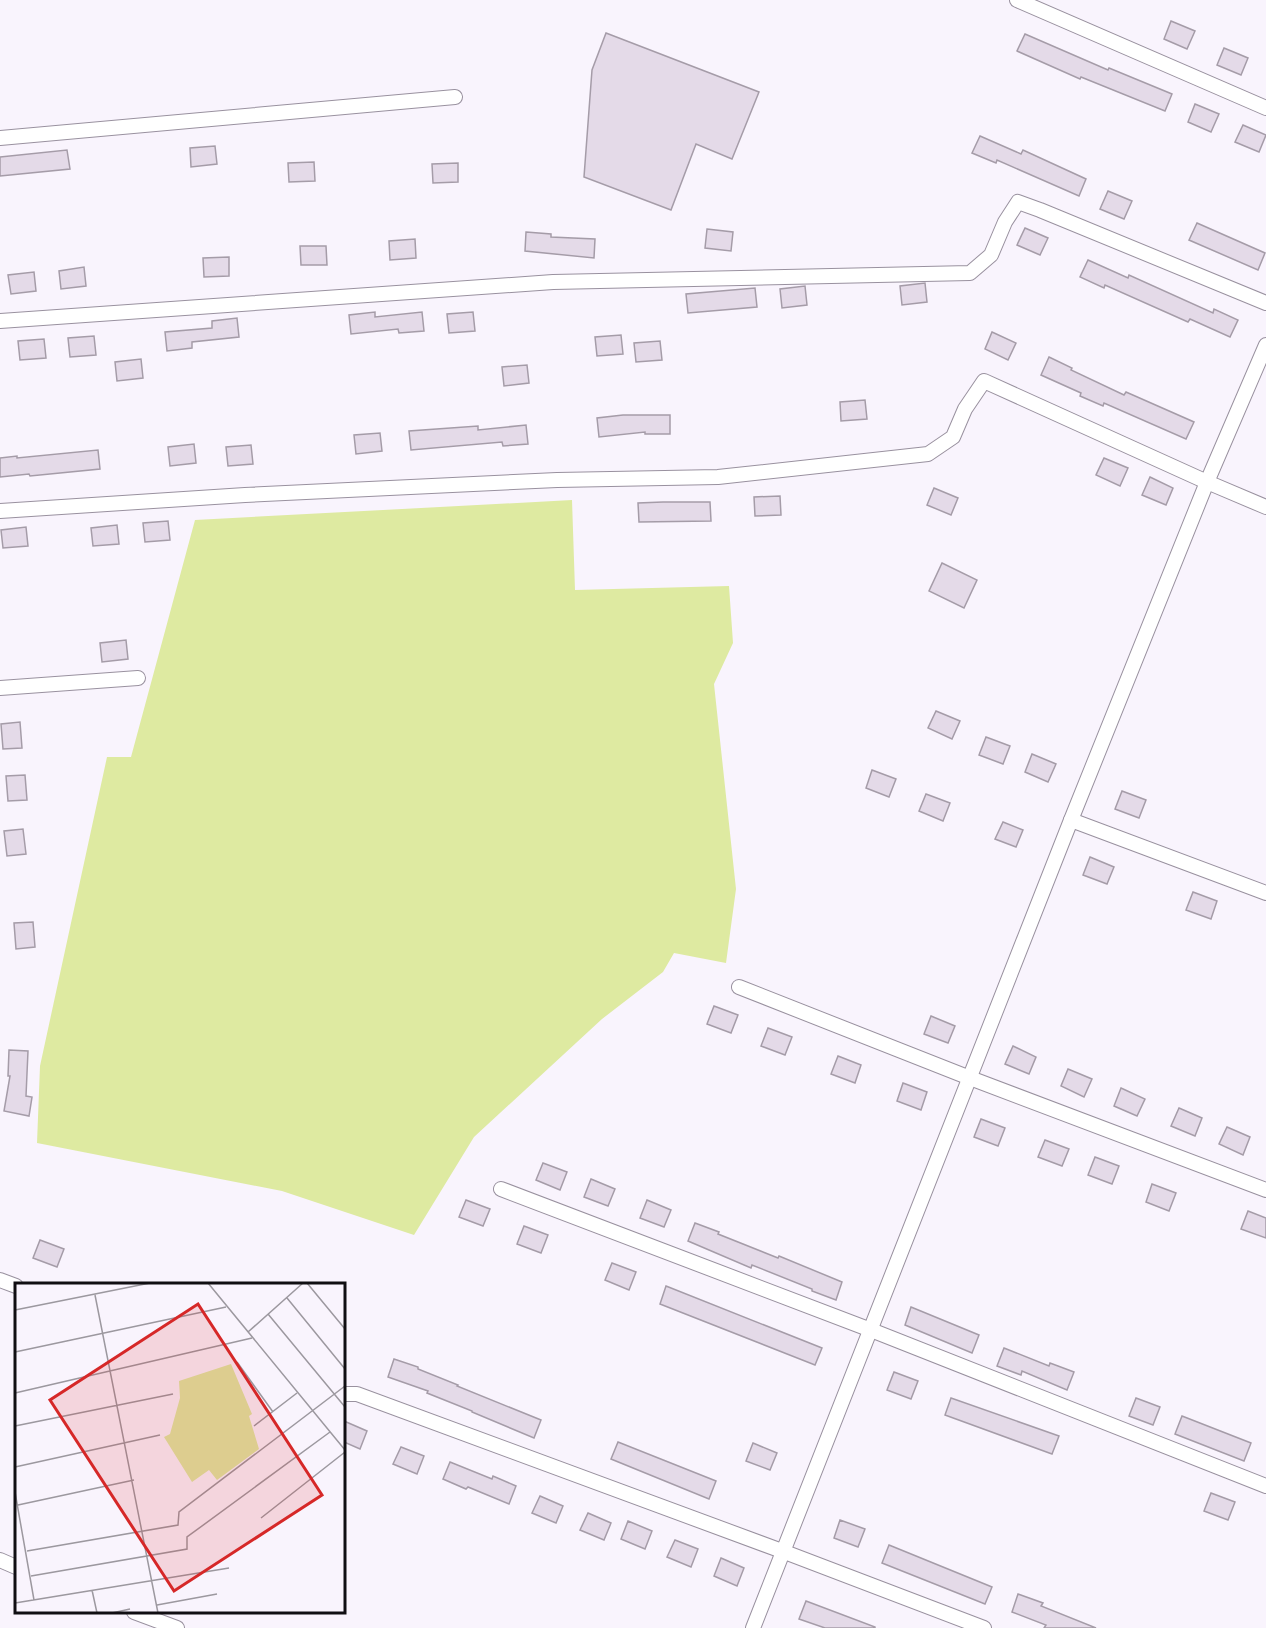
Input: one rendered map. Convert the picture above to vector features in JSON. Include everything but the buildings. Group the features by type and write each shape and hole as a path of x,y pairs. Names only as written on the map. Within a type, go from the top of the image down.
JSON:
{"street":[{"path":"1017,0 1266,108"},
{"path":"0,138 455,97"},
{"path":"0,321 553,282 970,273 991,255 1005,222 1018,202 1266,303"},
{"path":"753,1628 1071,820 1207,482 1266,345"},
{"path":"0,511 245,495 557,480 718,477 928,454 953,437 965,409 984,381 1266,507"},
{"path":"0,688 138,678"},
{"path":"1071,820 1266,893"},
{"path":"739,987 970,1078 1266,1190"},
{"path":"501,1188 871,1330 1266,1486"},
{"path":"0,1280 15,1286"},
{"path":"345,1394 357,1394 984,1628"},
{"path":"0,1560 15,1567"},
{"path":"139,1613 177,1628"}],"green space":[{"path":"572,500 575,590 729,586 733,643 714,684 736,889 726,963 674,953 663,972 602,1019 474,1137 414,1235 282,1191 37,1143 40,1066 107,757 131,757 195,520"}]}
